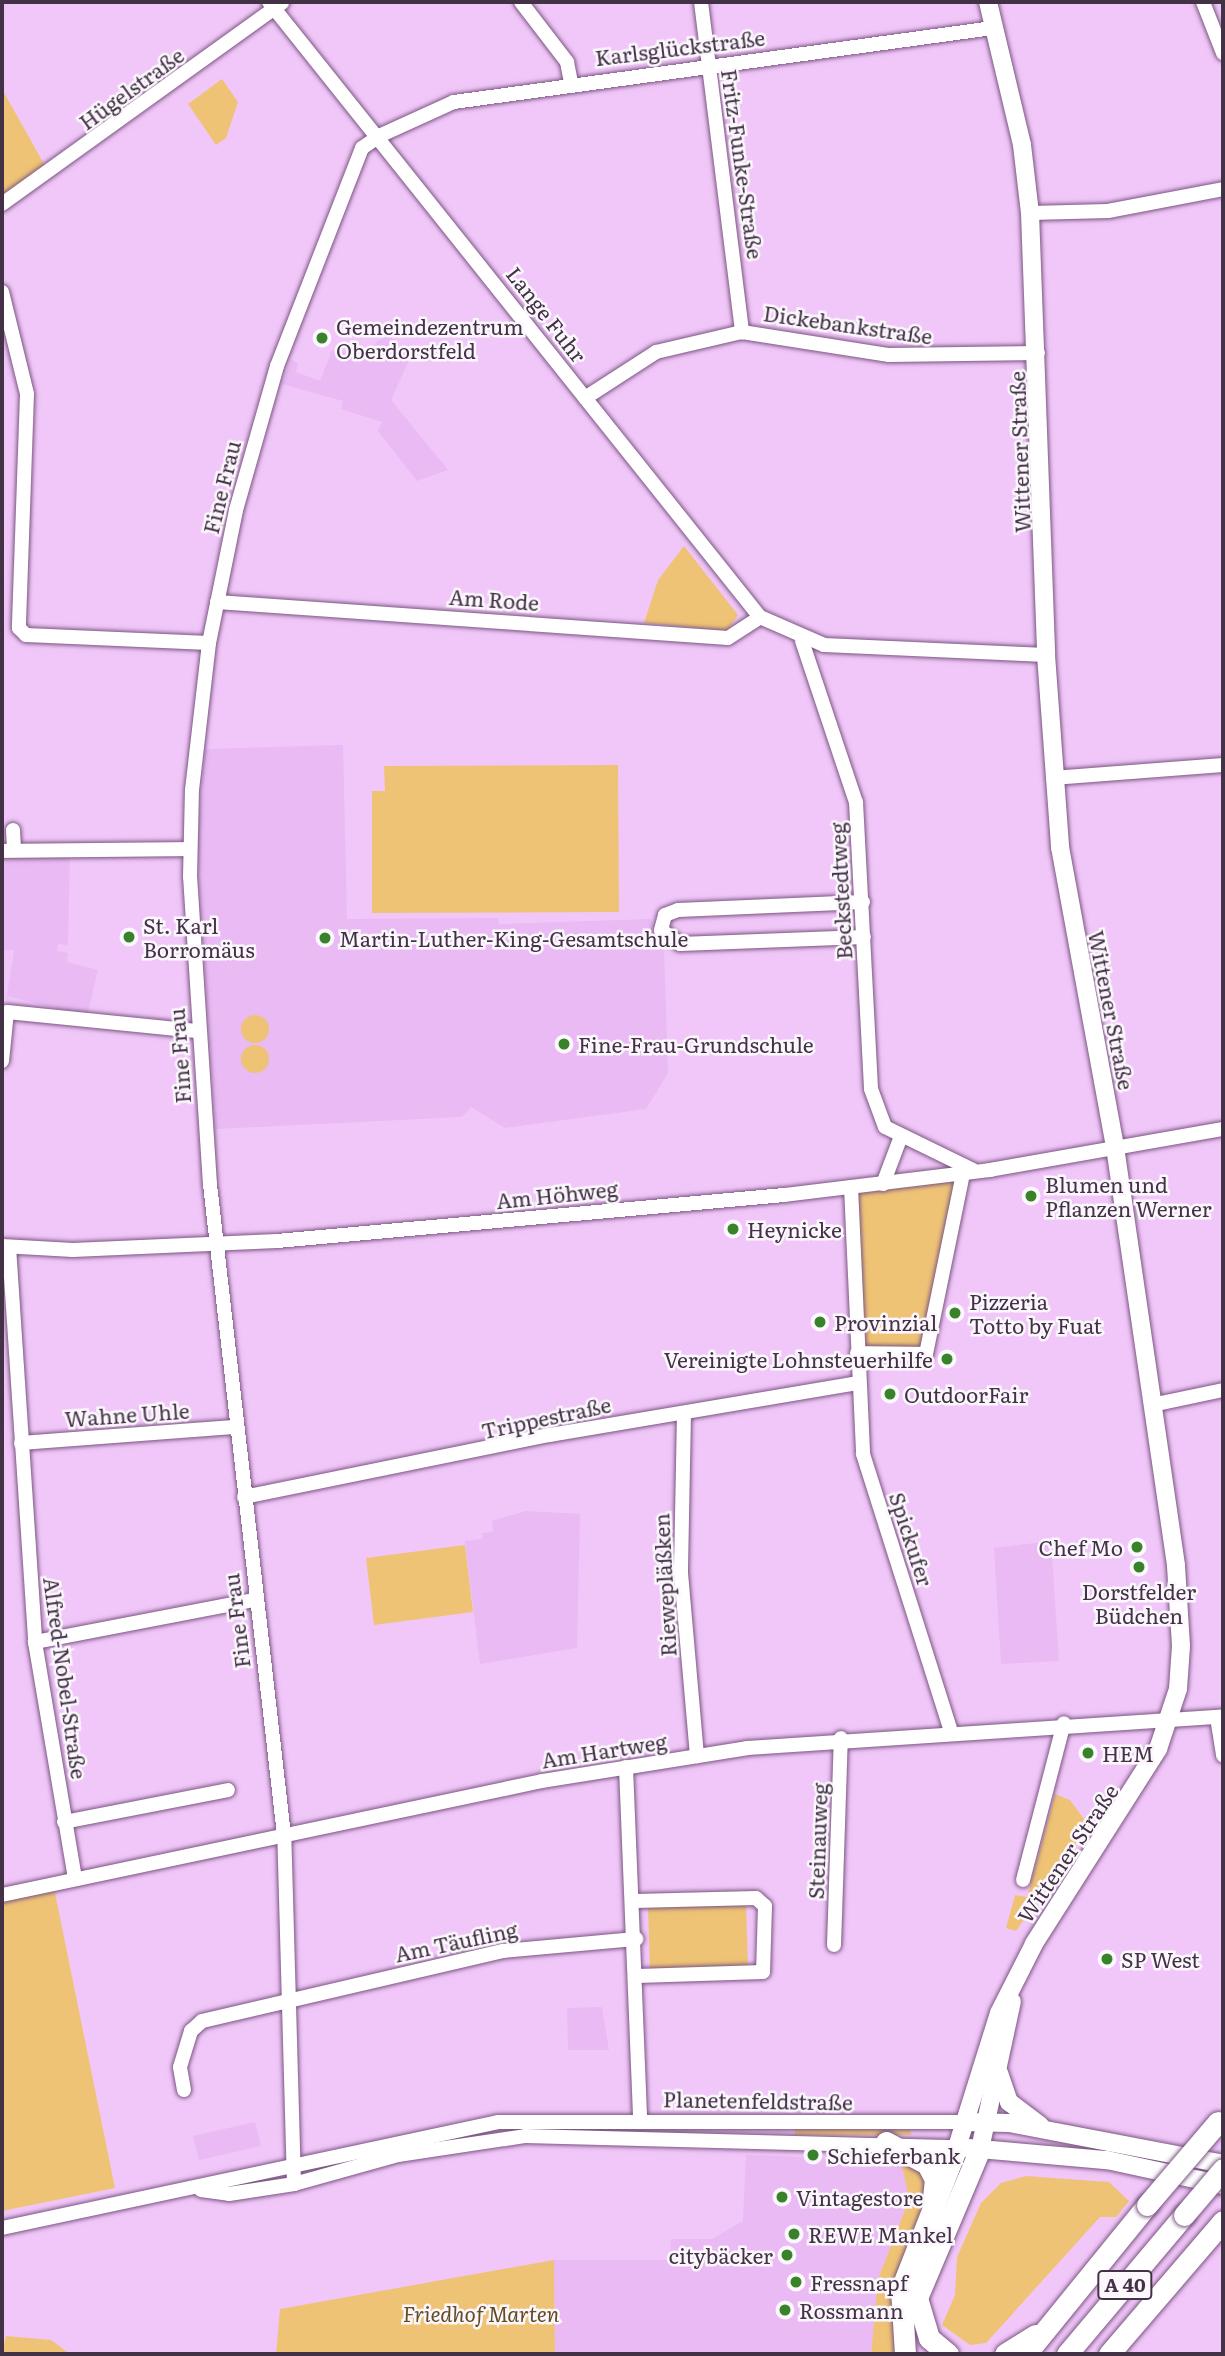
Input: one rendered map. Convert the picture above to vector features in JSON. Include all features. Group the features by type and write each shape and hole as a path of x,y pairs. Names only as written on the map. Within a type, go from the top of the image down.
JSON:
{"highway":[{"path":"1026,2354 1221,2119"},
{"path":"886,2142 927,2164 935,2179 931,2209"},
{"path":"905,2354 901,2288 957,2147"},
{"path":"948,2354 929,2338 917,2298 980,2149"},
{"name":"A 40","path":"1067,2354 1223,2169"},
{"name":"A 40","path":"1110,2354 1222,2223"},
{"path":"1005,2354 1051,2323"}],"main road":[{"name":"Wittener Straße","path":"957,2147 999,2013 1049,1916 1130,1802 1169,1718 1181,1626 1153,1405 1115,1147 1053,778 1046,654 1038,353 1030,213 1022,145 988,2"},
{"name":"Wittener Straße","path":"980,2149 999,2072 1015,1984"},
{"path":"999,2072 1009,2102 1046,2129"},
{"name":"Planetenfeldstraße","path":"964,2122 986,2121 1046,2129 1223,2164"},
{"name":"Planetenfeldstraße","path":"957,2147 1107,2161 1223,2185"}],"street":[{"path":"521,2 567,62 571,82"},
{"name":"Fritz-Funke-Straße","path":"701,2 743,332"},
{"path":"1203,2 1223,53"},
{"name":"Lange Fuhr","path":"276,3 760,617 802,641"},
{"name":"Hügelstraße","path":"2,204 276,3"},
{"name":"Karlsglückstraße","path":"379,136 454,102 571,82 993,28"},
{"name":"Fine Frau","path":"292,2164 284,1835 254,1600 217,1244 197,1031 190,849 209,643 277,366 362,148 379,136"},
{"path":"1030,213 1108,211 1223,189"},
{"path":"2,292 27,394 19,628 26,635 209,643"},
{"name":"Dickebankstraße","path":"585,398 656,352 743,332 889,355 1038,353"},
{"name":"Am Rode","path":"217,602 728,638 760,617"},
{"path":"802,641 1046,654"},
{"name":"Beckstedtweg","path":"802,641 856,802 871,1089 885,1127 900,1139"},
{"path":"1053,778 1223,765"},
{"path":"13,830 8,850 190,849"},
{"path":"863,902 678,910 665,915 661,930 680,944 864,937"},
{"path":"2,1061 7,1012 197,1031"},
{"name":"Am Höhweg","path":"5,1246 217,1244 852,1187 970,1172 1223,1129"},
{"path":"857,1353 926,1354 970,1172 900,1139 883,1184"},
{"name":"Spickufer","path":"852,1187 863,1454 951,1732"},
{"name":"Alfred-Nobel-Straße","path":"5,1246 35,1642 75,1879"},
{"name":"Trippestraße","path":"244,1497 858,1382"},
{"path":"1153,1405 1223,1390"},
{"name":"Riewepläßken","path":"684,1413 681,1573 697,1756"},
{"name":"Wahne Uhle","path":"21,1443 236,1427"},
{"path":"35,1642 254,1600"},
{"path":"1220,1716 1223,1756"},
{"name":"Am Hartweg","path":"2,1895 284,1835 626,1767 697,1756 841,1738 1220,1716"},
{"path":"1023,1880 1064,1723"},
{"name":"Steinauweg","path":"834,1945 841,1738"},
{"path":"626,1767 635,1901 640,2121"},
{"path":"64,1822 228,1790"},
{"path":"635,1901 757,1898 765,1906 763,1972 637,1976"},
{"name":"Am Täufling","path":"287,2003 503,1951 636,1939"},
{"path":"184,2090 180,2067 195,2025 287,2003"},
{"name":"Planetenfeldstraße","path":"2,2228 199,2190 292,2164 470,2126 640,2121 964,2122"},
{"name":"Planetenfeldstraße","path":"199,2190 229,2194 294,2184 398,2155 513,2137 836,2140 957,2147"},
{"path":"292,2164 294,2184"}],"shaded area":[{"path":"389,335 409,360 391,400 448,470 417,481 378,431 382,422 341,409 343,401 282,384 291,360 298,363 296,372 320,381 332,350 370,358 377,341"},
{"name":"Martin-Luther-King-Gesamtschule","path":"343,745 347,919 498,918 499,924 651,919 664,948 668,1073 646,1109 505,1128 471,1107 462,1117 216,1129 197,846 205,749"},
{"path":"70,855 68,945 58,944 57,951 68,953 67,962 98,970 87,1016 7,996 14,950 2,950 4,856"},
{"path":"526,1511 580,1514 577,1648 480,1664 465,1541 482,1539 482,1533 493,1532 492,1521"},
{"path":"1051,1541 1059,1661 1001,1664 994,1548"},
{"path":"602,2007 609,2050 568,2050 567,2008"},
{"path":"255,2122 261,2146 199,2160 193,2136"},
{"path":"746,2155 901,2161 909,2199 878,2279 871,2354 555,2354 554,2260 670,2260 671,2239 712,2239 743,2221"}],"green space":[{"path":"222,79 238,102 226,138 216,145 188,104"},
{"path":"2,89 49,173 2,204"},
{"path":"684,546 738,615 727,631 644,623 658,580"},
{"path":"618,765 619,912 372,913 372,791 385,791 384,766"},
{"path":"255,1015 265,1019 269,1029 265,1039 255,1043 245,1039 241,1029 245,1019"},
{"path":"255,1045 265,1049 269,1059 265,1069 255,1073 245,1069 241,1059 245,1049"},
{"path":"963,1173 926,1354 857,1353 851,1187"},
{"path":"465,1545 473,1612 374,1625 366,1558"},
{"path":"1055,1794 1070,1800 1089,1826 1016,1931 1006,1928 1015,1895 1027,1897"},
{"path":"54,1888 115,2188 2,2211 2,1897"},
{"path":"746,1903 748,1967 650,1970 648,1906"},
{"path":"795,2127 910,2130 911,2135 795,2135"},
{"path":"901,2161 926,2175 926,2204 892,2295 899,2354 871,2354 878,2279 909,2199"},
{"path":"1026,2176 1109,2182 1129,2201 1116,2217 1100,2217 986,2343 970,2345 942,2325 955,2295 957,2257 981,2203 1001,2183"},
{"name":"Friedhof Marten","path":"554,2260 555,2354 276,2354 280,2309"},
{"path":"6,2336 51,2340 70,2354 2,2354"}],"place":[{"name":"Gemeindezentrum Oberdorstfeld","path":"322,338"},
{"name":"St. Karl Borromäus","path":"129,937"},
{"name":"Martin-Luther-King-Gesamtschule","path":"325,938"},
{"name":"Fine-Frau-Grundschule","path":"564,1044"},
{"name":"Blumen und Pflanzen Werner","path":"1031,1196"},
{"name":"Heynicke","path":"733,1229"},
{"name":"Pizzeria Totto by Fuat","path":"955,1313"},
{"name":"Provinzial","path":"820,1322"},
{"name":"Vereinigte Lohnsteuerhilfe","path":"947,1359"},
{"name":"OutdoorFair","path":"890,1394"},
{"name":"Chef Mo","path":"1137,1547"},
{"name":"Dorstfelder Büdchen","path":"1139,1567"},
{"name":"HEM","path":"1088,1753"},
{"name":"SP West","path":"1107,1959"},
{"name":"Schieferbank","path":"813,2155"},
{"name":"Vintagestore","path":"782,2197"},
{"name":"REWE Mankel","path":"794,2234"},
{"name":"citybäcker","path":"787,2255"},
{"name":"Fressnapf","path":"796,2282"},
{"name":"Rossmann","path":"785,2310"}]}
